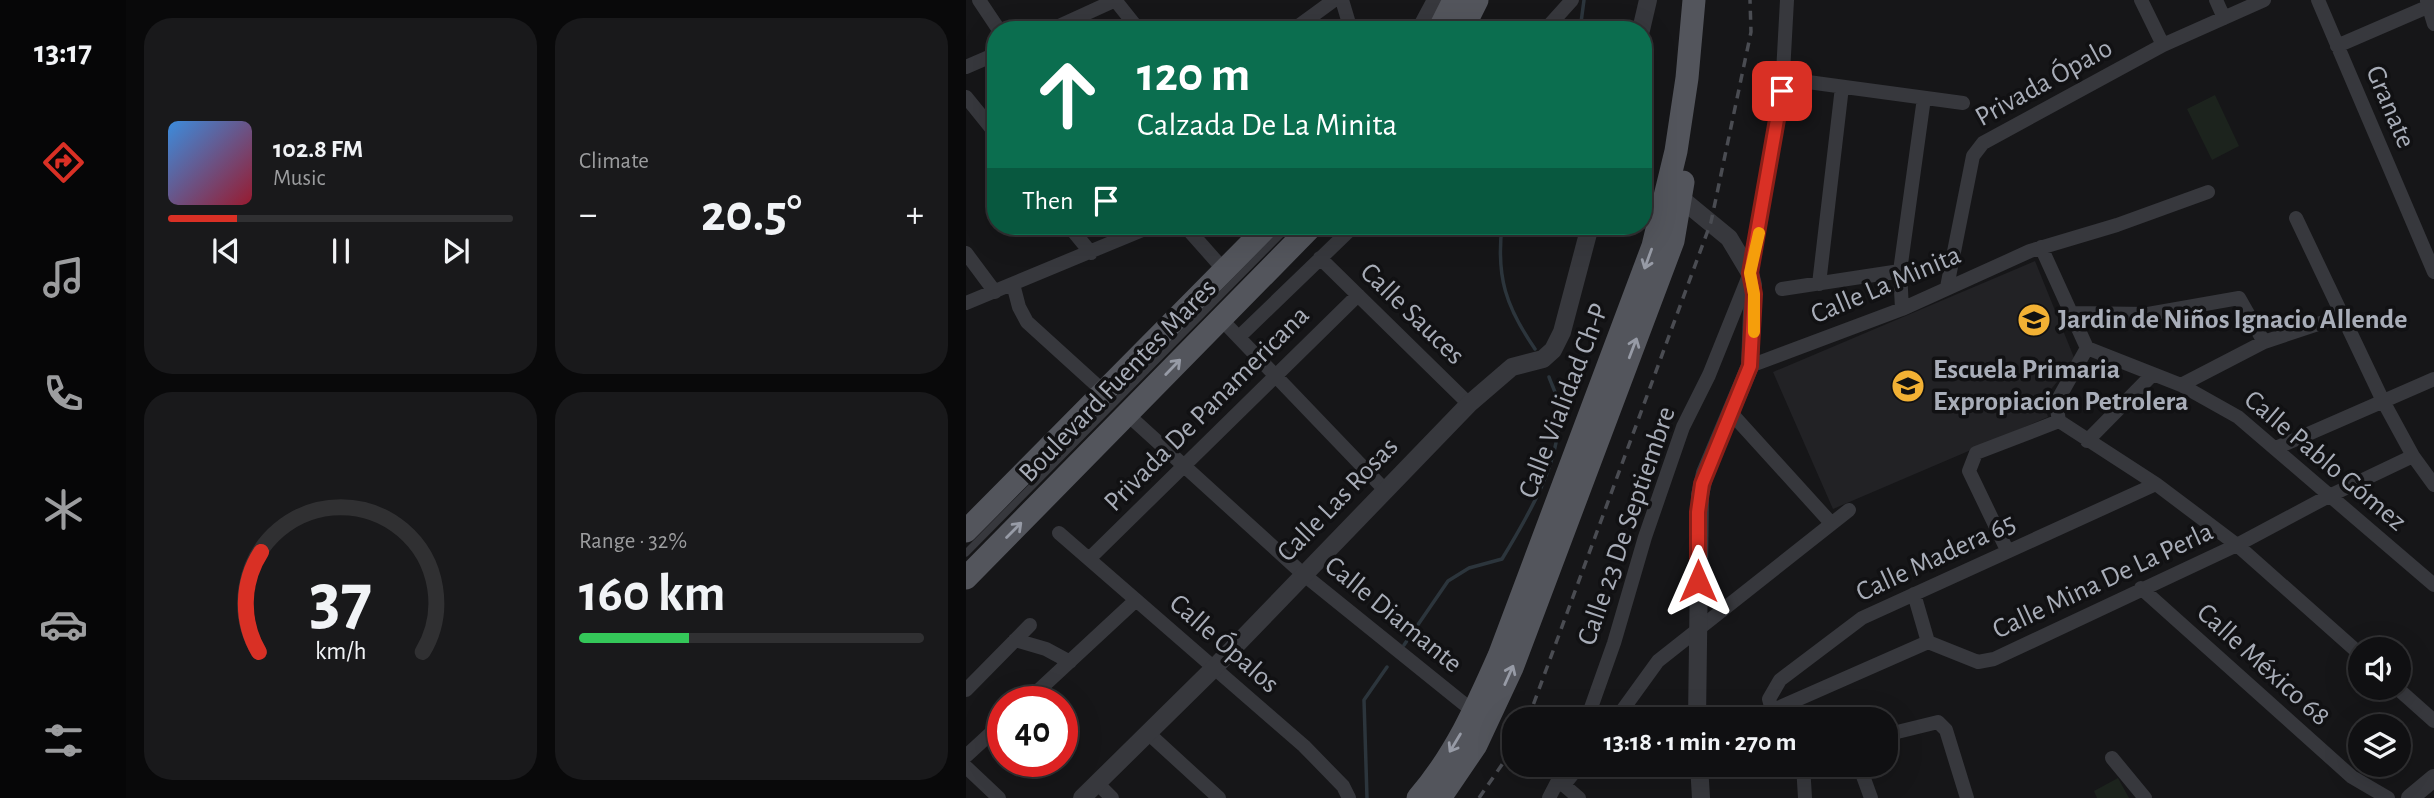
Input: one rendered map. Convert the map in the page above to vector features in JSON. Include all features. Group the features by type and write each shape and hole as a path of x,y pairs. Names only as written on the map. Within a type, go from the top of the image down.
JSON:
{"main road":[{"path":"1444,21 1454,0"},
{"path":"1466,21 1477,0"},
{"name":"Calle Vialidad Ch-P","path":"1674,193 1694,0"},
{"name":"Calle Vialidad Ch-P","path":"1440,798 1476,745 1480,717 1504,644 1674,193 1699,91 1707,0"},
{"name":"Boulevard Fuentes Mares","path":"966,531 1259,235"},
{"name":"Boulevard Fuentes Mares","path":"966,578 1303,235"},
{"name":"Calle Vialidad Ch-P","path":"1418,798 1480,717"}],"street":[{"path":"979,0 993,21"},
{"path":"1070,21 1115,0 1132,21"},
{"path":"1305,21 1334,0"},
{"path":"1342,0 1348,21"},
{"path":"1425,21 1436,0"},
{"path":"1478,21 1489,0"},
{"path":"1553,21 1572,0"},
{"path":"1643,21 1648,0"},
{"name":"Calle 23 De Septiembre","path":"1591,707 1682,426 1709,376 1750,273 1782,91 1787,0"},
{"path":"2141,0 2163,46"},
{"path":"2216,0 2224,18"},
{"name":"Privada Ópalo","path":"1947,287 1973,156 1979,147 2163,46 2264,0"},
{"name":"Granate","path":"2318,0 2434,272"},
{"path":"2337,46 2429,4 2434,24"},
{"path":"966,67 987,58"},
{"path":"1808,82 1963,103"},
{"path":"1819,284 1842,87"},
{"path":"966,97 987,123"},
{"path":"1902,309 1900,271 1924,98"},
{"name":"Calle La Minita","path":"1750,366 1902,309 2041,247 2117,225 2208,192"},
{"path":"1674,193 1729,238 1750,273 1754,294 1750,366 1705,474 1700,495 1698,707"},
{"path":"2296,218 2345,315 2384,401 2413,456 2434,485"},
{"path":"1076,235 1091,253"},
{"path":"966,303 1132,235"},
{"path":"1193,235 1224,270"},
{"path":"1240,336 1345,235"},
{"name":"Calle Las Rosas","path":"1082,798 1213,669 1469,404 1512,368 1543,359 1558,344 1588,235"},
{"path":"2041,247 2087,348 2056,404 2059,421 2155,484 2238,545 2348,643"},
{"path":"966,253 995,292"},
{"name":"Calle Sauces","path":"1321,258 1469,404"},
{"path":"1782,289 1900,271"},
{"path":"1013,284 1019,307 1027,322 1103,391"},
{"name":"Privada De Panamericana","path":"1090,558 1358,295"},
{"path":"2071,313 2148,314 2239,298 2264,342"},
{"path":"2181,385 2264,342 2345,315"},
{"path":"1221,319 1384,489"},
{"name":"Calle Pablo Gómez","path":"2087,348 2181,385 2238,417 2276,448 2327,497 2434,585"},
{"path":"2087,441 2152,375"},
{"path":"2276,448 2434,379"},
{"name":"Calle Diamante","path":"1127,414 1303,574 1480,717"},
{"path":"1731,414 1831,523"},
{"path":"2007,551 1969,471 1969,464 1976,453 2059,421"},
{"name":"Calle Mina De La Perla","path":"1928,642 1986,662 2238,545 2327,497 2413,456"},
{"name":"Calle Madera 65","path":"1771,707 1769,699 1780,680 1862,618 2155,484"},
{"path":"1628,707 1658,661 1849,510"},
{"name":"Calle Ópalos","path":"1059,533 1304,746 1343,786 1349,798"},
{"name":"Calle México 68","path":"2141,588 2352,777 2389,798"},
{"path":"1790,707 1928,642 1914,594"},
{"path":"1044,686 1136,600"},
{"path":"966,690 1030,625"},
{"path":"1015,640 1046,649 1070,662"},
{"path":"2410,700 2434,721"},
{"path":"1898,732 1938,723 1946,730 1968,798"},
{"path":"1148,733 1219,798"},
{"path":"966,756 987,737"},
{"path":"2112,758 2146,798"},
{"path":"966,767 999,798"},
{"path":"1561,783 1563,777"},
{"path":"1549,798 1567,777"},
{"path":"1699,777 1700,798"},
{"path":"1804,777 1805,798"},
{"path":"1863,777 1871,798"},
{"path":"2410,798 2434,778"},
{"path":"1097,783 1112,798"},
{"path":"1561,783 1580,798"}],"lane":[{"path":"966,552 1280,235"}],"shaded area":[{"path":"2215,95 2239,146 2212,160 2187,109"},
{"name":"Escuela Primaria Expropiacion Petrolera","path":"2035,261 2075,360 2043,399 2048,417 1833,509 1773,372"},
{"path":"2118,778 2129,798 2097,798 2094,791"}],"waterway":[{"path":"1581,21 1584,0"},
{"path":"1502,235 1501,261 1505,291 1517,319 1535,349"},
{"path":"1404,645 1448,581 1469,568 1502,559 1522,525 1541,487 1555,447 1559,404 1549,377"},
{"path":"1367,798 1364,700 1387,667"}],"railway":[{"path":"1532,707 1711,222 1751,32 1750,0"},
{"path":"1479,798 1502,764"}],"slow traffic":[{"path":"1754,332 1754,294 1750,273 1759,233"}],"place":[{"name":"Jardin de Niños Ignacio Allende","path":"2034,320"},
{"name":"Escuela Primaria Expropiacion Petrolera","path":"1908,386"}],"route":[{"path":"1698,581 1698,512 1702,484 1750,366 1754,337 1754,294 1750,273 1759,234 1782,91"}]}
